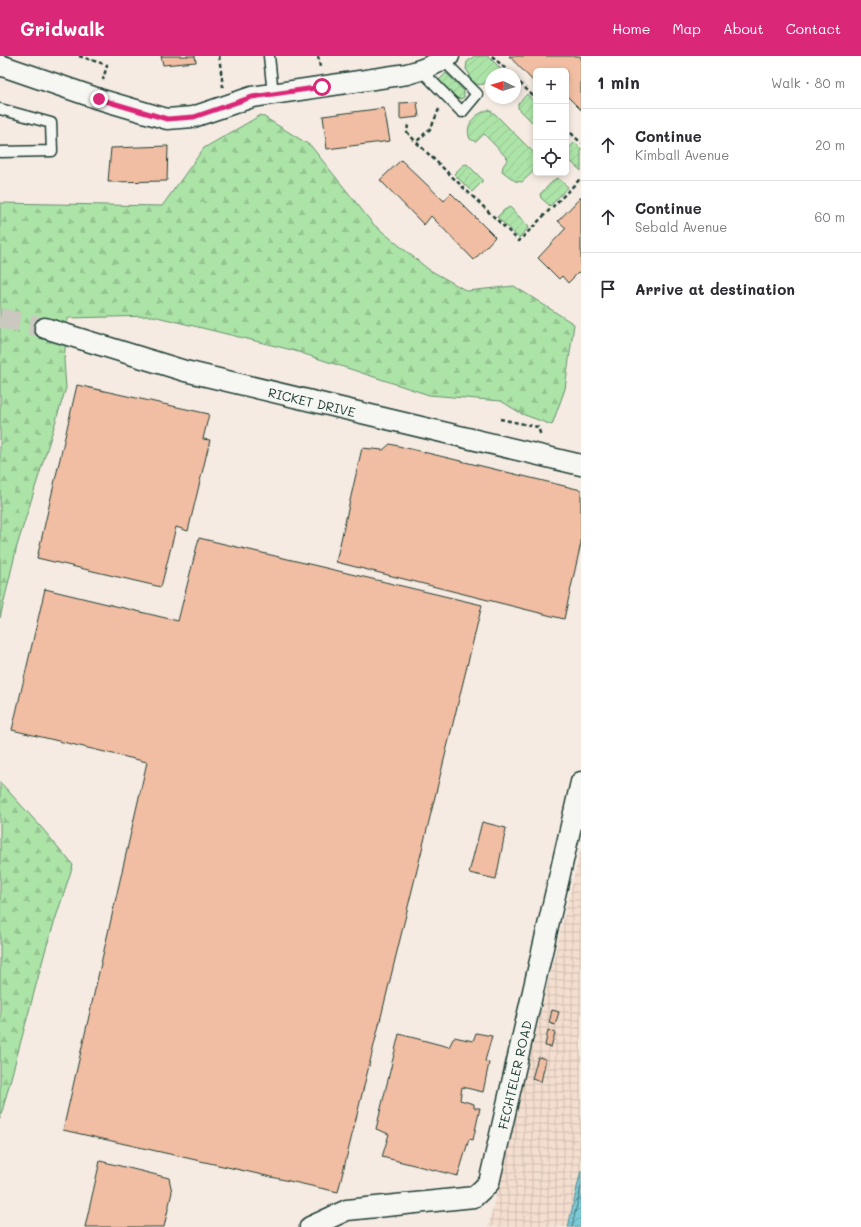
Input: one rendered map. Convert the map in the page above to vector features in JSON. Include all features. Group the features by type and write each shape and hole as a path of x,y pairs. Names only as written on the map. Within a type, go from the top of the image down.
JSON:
{"street":[{"path":"0,65 99,99 167,119 194,117 252,97 407,74 421,70 446,58"},
{"name":"RICKET DRIVE","path":"45,328 185,371 581,465"},
{"name":"FECHTELER ROAD","path":"310,1227 347,1210 474,1197 489,1183 581,782"}],"lane":[{"path":"268,56 273,94"},
{"path":"421,70 462,112 477,94 446,58"},
{"path":"0,109 51,123 52,151 0,152"}],"path":[{"path":"79,56 108,65 102,83"},
{"path":"219,56 224,93"},
{"path":"492,56 505,68"},
{"path":"521,84 533,96"},
{"path":"416,142 431,128 439,108 436,103"},
{"path":"408,125 407,132 416,142 518,241 581,178"},
{"path":"569,131 581,143"},
{"path":"500,419 538,427 541,437"}],"shaded area":[{"path":"581,848 581,1227 488,1227"}],"green space":[{"path":"474,56 488,56 500,68 485,68 485,84 476,84 468,78 470,75 466,69 467,62"},
{"path":"446,73 464,91 464,97 461,99 456,98 439,80"},
{"path":"527,94 533,101 533,123 518,108 518,104 521,104 521,101"},
{"path":"489,110 495,114 533,152 533,172 522,182 515,181 502,171 503,166 508,159 484,134 476,142 470,139 468,129 472,120"},
{"path":"261,115 311,146 373,224 428,269 467,291 514,286 574,324 565,389 552,425 522,414 501,401 429,395 292,350 153,316 68,318 64,360 66,388 17,546 0,618 0,203 162,206 204,148"},
{"path":"575,142 581,148 581,171 569,160 569,148"},
{"path":"467,164 482,179 482,182 472,192 454,174 463,165"},
{"path":"558,178 568,187 550,206 541,198 540,194 555,179"},
{"path":"510,207 529,227 519,238 497,217 504,210"},
{"path":"0,782 73,865 46,948 0,1119"}],"water":[{"path":"581,1170 581,1227 568,1227"}],"building":[{"path":"161,56 195,56 196,62 163,65"},
{"path":"509,56 580,56 581,110 569,98 569,68 533,68 533,81"},
{"path":"417,102 419,117 400,119 400,103"},
{"path":"384,108 390,141 327,149 323,116"},
{"path":"168,146 167,181 108,182 111,148"},
{"path":"401,160 444,201 451,193 495,237 474,260 431,216 424,225 380,180"},
{"path":"581,197 581,270 568,283 562,276 559,279 538,258 566,228 558,221"},
{"path":"77,385 209,414 203,439 210,440 188,531 176,527 161,587 37,558"},
{"path":"390,444 581,490 581,543 564,619 336,562 362,448 383,450"},
{"path":"199,538 482,605 338,1192 63,1130 147,762 12,730 45,589 178,621"},
{"path":"482,822 506,828 496,879 469,873"},
{"path":"552,1010 559,1012 555,1025 549,1023"},
{"path":"548,1030 555,1033 551,1047 545,1046"},
{"path":"476,1033 492,1036 485,1061 489,1063 483,1092 462,1087 460,1100 474,1104 474,1108 480,1108 473,1140 469,1139 458,1176 382,1157 389,1134 376,1129 399,1034 449,1047 454,1037 473,1041"},
{"path":"538,1057 546,1059 541,1082 532,1079"},
{"path":"100,1161 169,1178 172,1192 164,1227 85,1227"}],"tunnel":[{"path":"0,318 45,328"}],"route":[{"path":"99,99 167,119 194,117 252,97 322,87"}]}
